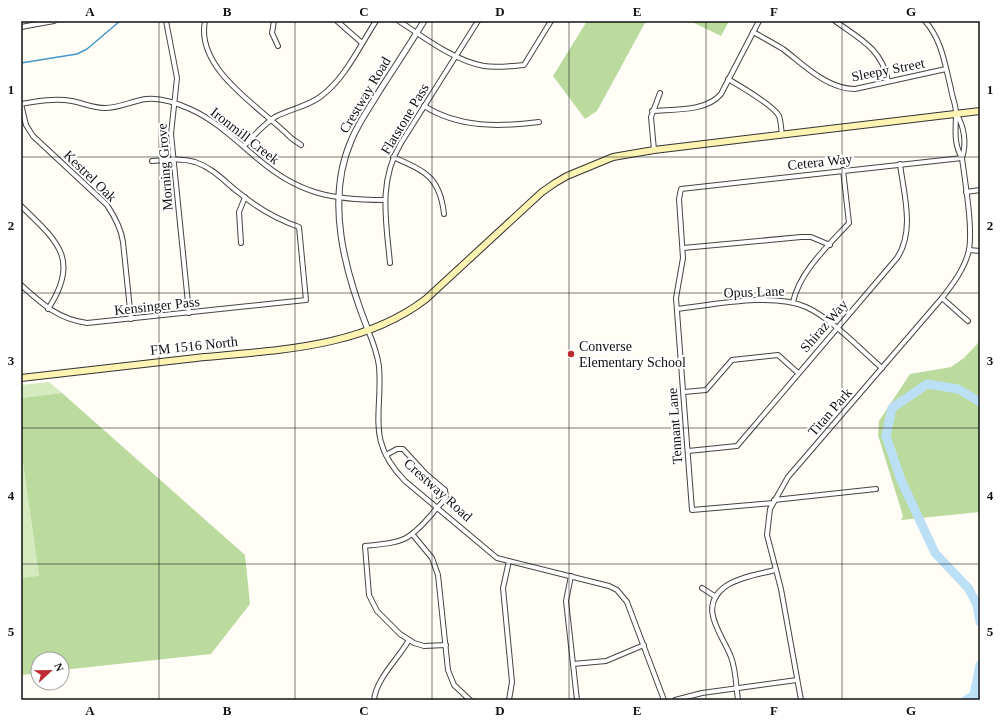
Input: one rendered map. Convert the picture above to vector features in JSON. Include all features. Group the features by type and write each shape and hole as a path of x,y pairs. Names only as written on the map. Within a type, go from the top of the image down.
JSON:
{"main road":[{"name":"FM 1516 North","path":"21,378 283,349 340,339 368,330 403,315 426,299 542,192 567,176 613,157 654,150 980,111"}],"street":[{"path":"21,27 54,21"},
{"name":"Morning Grove","path":"166,21 168,39 176,71 176,88 171,126 189,313"},
{"path":"205,21 206,45 214,63 226,78 271,120 301,145"},
{"path":"274,21 272,33 278,46"},
{"path":"337,21 362,43"},
{"path":"244,146 262,127 271,120 302,107 325,93 344,71 376,21"},
{"path":"399,21 456,56 484,66 524,65 551,21"},
{"name":"Crestway Road","path":"424,21 354,133 345,159 339,198 347,267 355,296 378,360 378,435 386,455 401,476 491,554 501,560 571,576 609,586 617,590 627,602 664,700"},
{"name":"Flatstone Pass","path":"390,263 384,200 385,183 393,157 478,21"},
{"path":"652,111 709,104 715,101 721,94 759,21"},
{"path":"835,21 872,48 879,55 883,63 888,82"},
{"path":"926,22 940,44 956,113 962,123 965,149 962,158"},
{"name":"Sleepy Street","path":"753,32 771,42 828,82 838,87 855,88 946,70"},
{"path":"728,79 750,92 775,112 779,117 782,135"},
{"path":"654,150 652,111 660,93"},
{"name":"Ironmill Creek","path":"21,104 58,99 103,108 115,107 146,99 173,102 190,109 215,123 266,166 288,181 319,194 339,198 354,200 384,200"},
{"name":"Kestrel Oak","path":"21,104 26,125 32,136 106,205 116,219 123,242 131,320"},
{"path":"424,106 448,117 477,124 508,126 539,122"},
{"path":"956,113 954,124 956,149 962,158"},
{"path":"393,157 419,168 430,177 440,192 444,214"},
{"name":"Cetera Way","path":"681,189 962,158"},
{"name":"Titan Park","path":"801,700 781,589 767,535 770,509 788,477 942,298 957,278 969,250 966,192 962,158"},
{"path":"152,161 174,160 192,162 208,168 245,197 239,212 241,243"},
{"name":"Shiraz Way","path":"688,451 737,446 904,249 907,224 900,164"},
{"path":"793,302 799,284 849,223 843,170"},
{"name":"Tennant Lane","path":"681,189 679,199 683,248 682,265 677,287 677,309 692,510 773,502"},
{"path":"966,192 980,190"},
{"name":"Kensinger Pass","path":"21,285 48,309 64,318 87,323 131,320 306,300 299,227 277,218 245,197"},
{"path":"21,206 54,238 64,261 61,286 48,309"},
{"path":"683,248 801,237 811,237 830,245"},
{"path":"969,250 980,251"},
{"path":"942,298 968,320"},
{"name":"Opus Lane","path":"677,309 767,300 793,302 811,309 837,329 882,368"},
{"path":"684,392 706,390 732,360 778,355 798,373"},
{"path":"386,455 397,449 402,449 426,474 445,490 446,497 413,535 397,542 365,546 371,601 383,619 410,640 424,646 446,645"},
{"path":"773,502 876,489"},
{"path":"413,535 432,558 437,569 448,670 458,689 470,700"},
{"path":"509,561 503,588 512,682 509,700"},
{"path":"738,700 731,658 712,619 712,606 716,597 726,586 775,570"},
{"path":"571,576 566,601 577,700"},
{"path":"702,588 716,597"},
{"path":"374,700 376,689 380,680 399,658 410,640"},
{"path":"573,664 606,661 644,645"},
{"path":"675,700 694,694 797,680"}],"green space":[{"path":"587,21 646,21 597,111 585,119 553,76"},
{"path":"690,21 729,21 721,36"},
{"path":"980,341 980,512 901,520 903,516 878,435 879,421 910,374 951,367 964,358"},
{"path":"49,382 62,393 21,398 21,385"},
{"path":"62,393 245,555 250,604 211,654 70,669 70,651 30,651 30,674 21,675 21,578 39,576 21,449 21,398"},
{"path":"21,449 39,577 21,578"}],"waterway":[{"path":"21,63 77,54 87,49 120,21"},
{"path":"980,402 958,389 927,384 892,408 886,436 901,480 935,553 969,589 977,605 980,622"},
{"path":"966,700 974,695 980,665"}],"place":[{"name":"Converse Elementary School","path":"571,354"}]}
